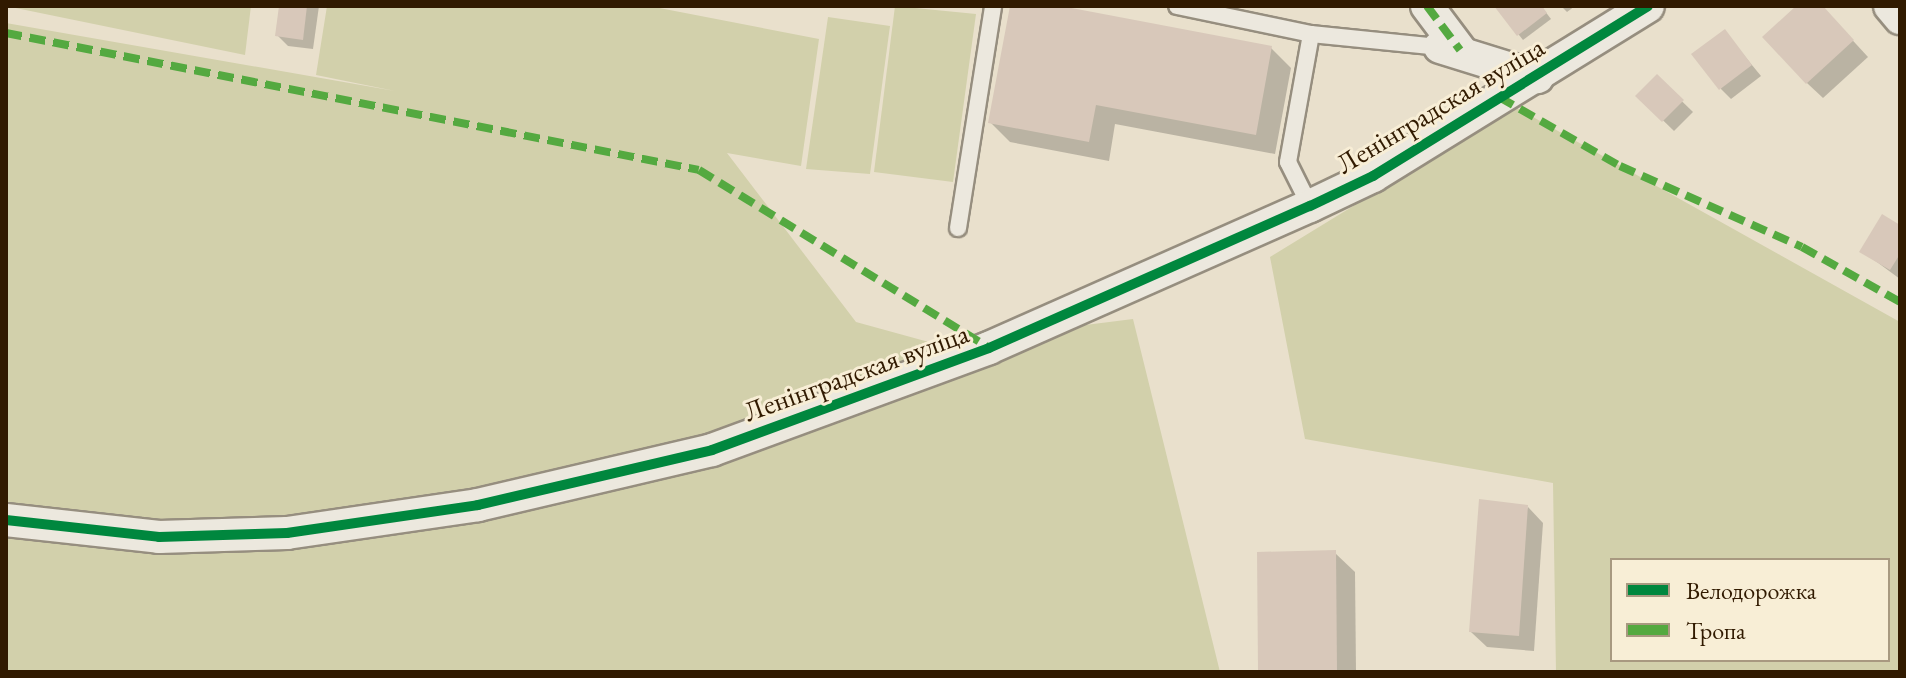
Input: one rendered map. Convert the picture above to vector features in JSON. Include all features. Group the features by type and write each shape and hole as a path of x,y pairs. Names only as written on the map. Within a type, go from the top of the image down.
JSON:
{"street":[{"name":"Ленінградская вуліца","path":"1427,6 1450,48 1537,77"},
{"name":"Ленінградская вуліца","path":"6,520 159,537 287,533 478,505 712,450 989,348 1310,206 1537,77 1648,6"},
{"path":"1890,6 1900,18"}],"lane":[{"path":"958,228 993,6"},
{"path":"1177,6 1311,34 1450,48"},
{"path":"1310,206 1288,162 1311,34"}],"shaded area":[{"path":"6,6 251,6 245,55"},
{"path":"327,6 649,6 819,39 801,166 727,153 856,322 936,344 1133,319 1220,672 6,672 6,23 395,91 316,75"},
{"path":"895,6 976,14 953,182 874,172"},
{"path":"828,17 890,26 870,174 806,169"},
{"path":"1515,107 1900,322 1900,672 1556,672 1553,483 1305,439 1270,257"}],"building":[{"path":"279,6 307,6 303,40 275,36"},
{"path":"1010,6 1061,6 1272,46 1256,135 1096,105 1089,142 988,123"},
{"path":"1494,6 1542,6 1547,13 1517,36"},
{"path":"1796,6 1823,6 1854,40 1806,84 1762,37"},
{"path":"1725,29 1752,65 1719,90 1691,54"},
{"path":"1657,74 1684,100 1662,122 1635,96"},
{"path":"1882,214 1900,225 1900,254 1890,270 1859,252"},
{"path":"1479,499 1528,505 1519,636 1469,632"},
{"path":"1336,550 1337,672 1258,672 1257,552"}],"marked path":[{"path":"1427,6 1460,50"},
{"path":"6,33 699,170 989,348"},
{"path":"1499,97 1620,166 1802,247 1900,302"}],"cycle path":[{"path":"6,520 159,537 287,533 478,505 712,450 989,348 1310,206 1373,176 1648,6"}]}
